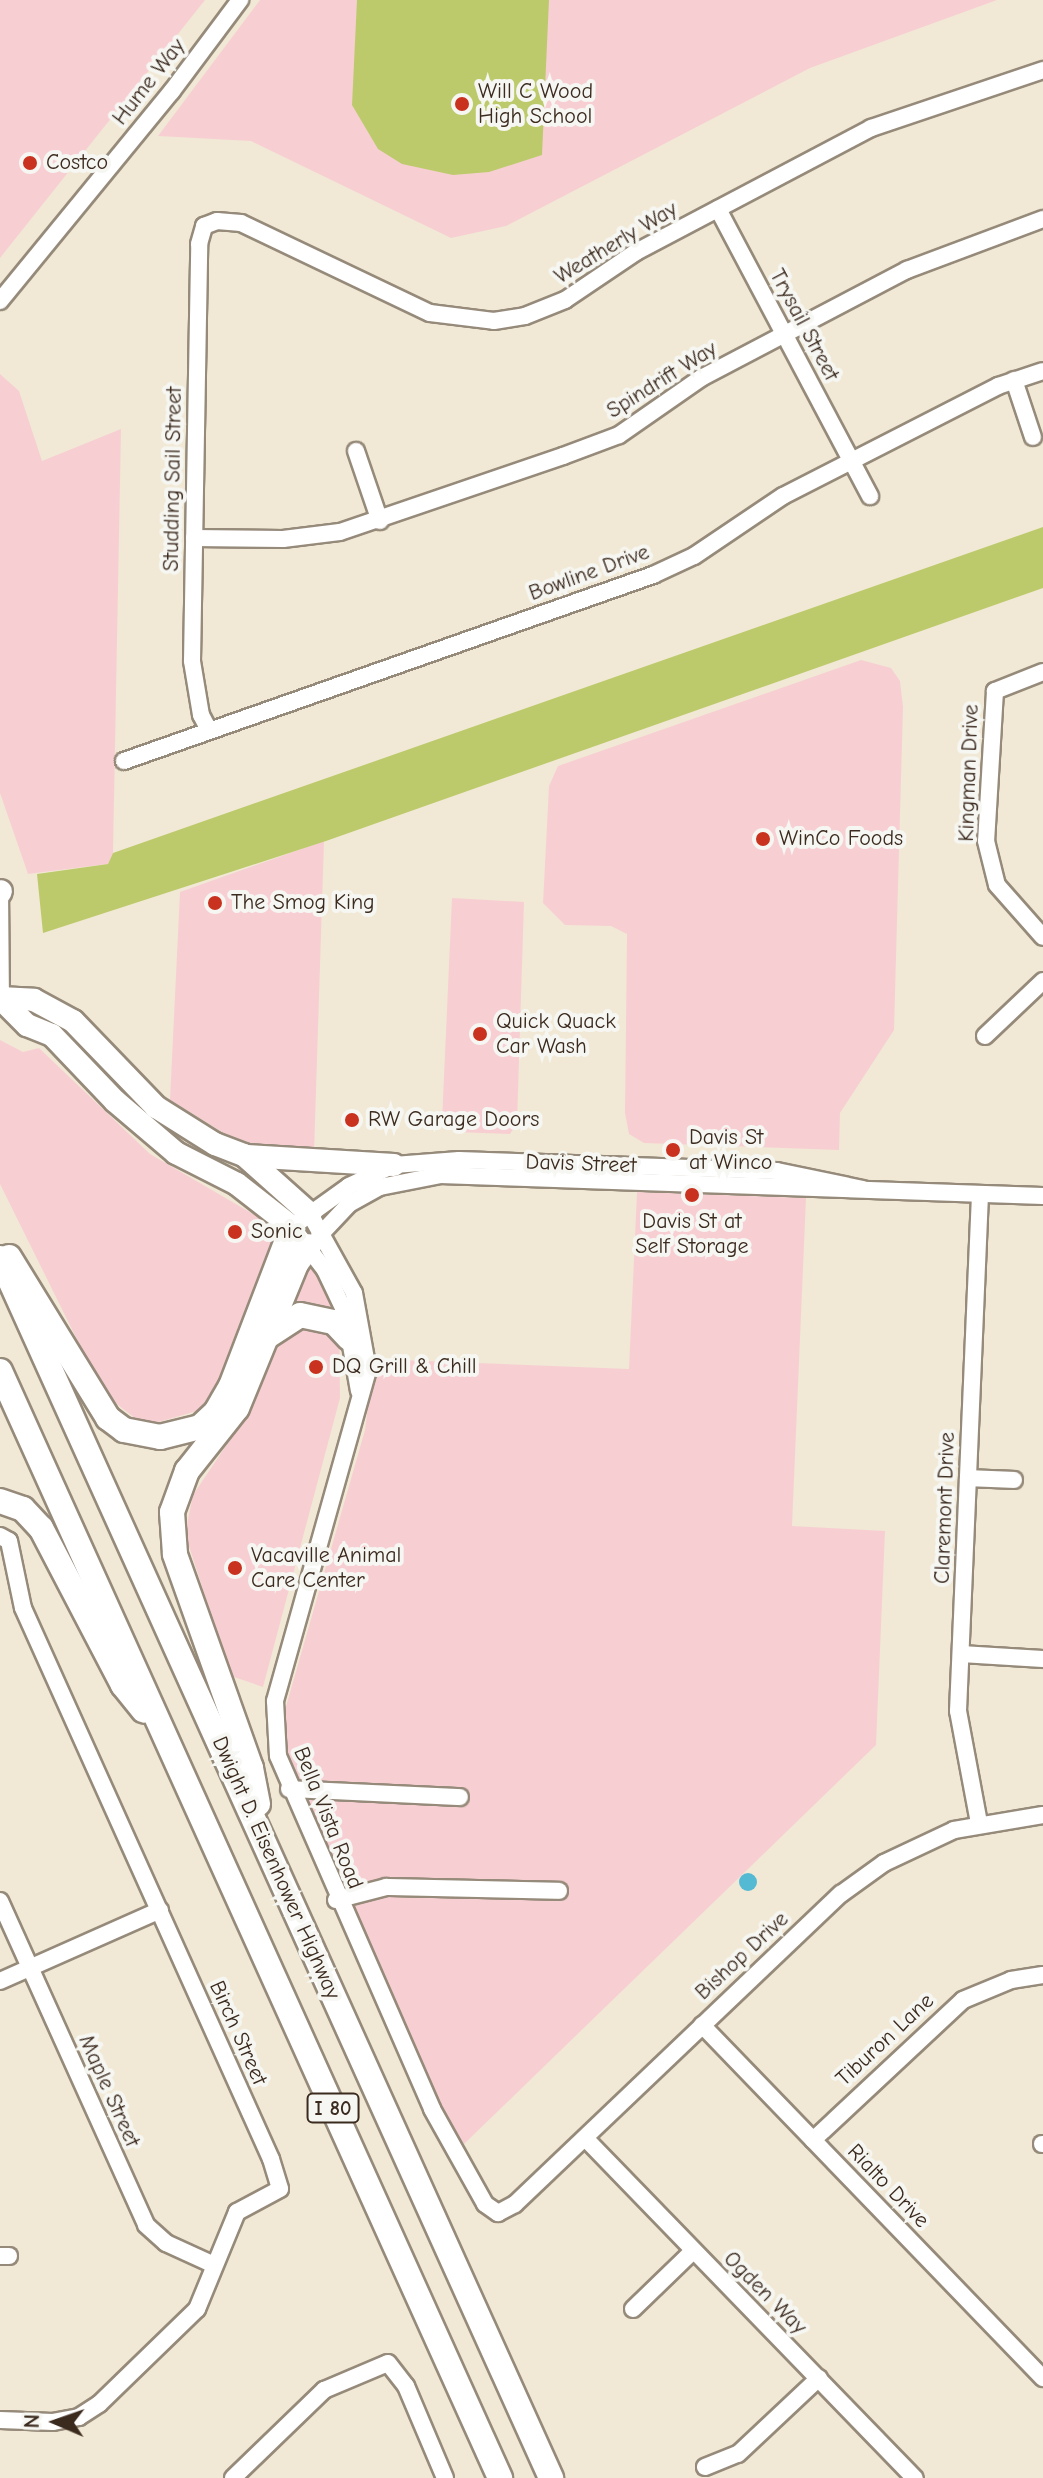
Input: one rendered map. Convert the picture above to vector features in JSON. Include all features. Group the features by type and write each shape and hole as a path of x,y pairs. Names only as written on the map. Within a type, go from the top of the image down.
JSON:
{"highway":[{"path":"0,1245 31,1285 108,1418 124,1430 160,1437 200,1427 216,1412 309,1229"},
{"path":"267,1849 251,1768 172,1531 172,1512 187,1471 237,1408 309,1229"},
{"name":"Dwight D. Eisenhower Highway","path":"0,1258 551,2478"},
{"path":"268,1336 300,1315 334,1322 349,1338"},
{"name":"I 80","path":"0,1371 500,2478"},
{"path":"0,1501 23,1509 41,1528 123,1685 166,1739"}],"main road":[{"path":"0,998 34,1000 73,1021 156,1107 215,1144 244,1155 394,1165"},
{"path":"0,998 27,1025 52,1035 115,1101 176,1153 237,1184 309,1229"},
{"path":"244,1155 309,1229"}],"street":[{"name":"Hume Way","path":"0,301 172,91 240,0"},
{"name":"Weatherly Way","path":"204,226 217,221 241,223 406,304 463,320 494,321 565,300 636,252 871,128 1043,70"},
{"name":"Trysail Street","path":"718,209 870,496"},
{"name":"Spindrift Way","path":"194,538 313,537 380,521 619,435 701,378 907,270 1043,219"},
{"name":"Studding Sail Street","path":"204,226 199,244 193,679 209,730"},
{"name":"Bowline Drive","path":"124,761 653,575 694,556 783,496 1014,380 1043,371"},
{"path":"1014,380 1033,437"},
{"path":"356,451 380,521"},
{"name":"Kingman Drive","path":"1043,672 995,691 986,841 997,885 1043,937"},
{"path":"0,891 0,998"},
{"path":"985,1036 1043,981"},
{"name":"Davis Street","path":"309,1229 349,1186 394,1165 459,1160 777,1171 863,1189"},
{"name":"Davis Street","path":"309,1229 380,1187 421,1177 1043,1196"},
{"name":"Claremont Drive","path":"979,1823 960,1731 980,1194"},
{"name":"Bella Vista Road","path":"309,1229 336,1291 359,1391"},
{"name":"Bella Vista Road","path":"309,1229 362,1316 368,1370 359,1391 275,1701 273,1729 289,1789 432,2109 475,2191 498,2213 515,2204"},
{"path":"968,1478 1014,1480"},
{"name":"Birch Street","path":"0,1536 9,1541 23,1608 160,1910 280,2189 237,2212 197,2309 99,2404 79,2417 53,2422 0,2420"},
{"path":"961,1654 1043,1659"},
{"path":"289,1789 460,1797"},
{"name":"Bishop Drive","path":"515,2204 841,1894 920,1844 979,1823 1043,1815"},
{"path":"336,1900 386,1887 559,1891"},
{"name":"Maple Street","path":"0,1901 146,2225 166,2243 214,2265"},
{"path":"0,1981 160,1910"},
{"name":"Tiburon Lane","path":"813,2140 963,2000 1011,1980 1043,1975"},
{"name":"Rialto Drive","path":"702,2025 1043,2378"},
{"name":"Ogden Way","path":"585,2138 915,2478"},
{"path":"633,2309 693,2251"},
{"path":"233,2478 324,2390 380,2363 395,2367 445,2478"},
{"path":"705,2467 738,2454 819,2378"}],"shaded area":[{"path":"0,0 205,0 0,258"},
{"name":"Will C Wood High School","path":"260,0 997,0 810,68 506,226 451,238 251,141 158,136"},
{"path":"0,374 19,391 42,461 121,429 113,853 108,864 28,874 0,793"},
{"path":"861,660 891,668 900,681 903,707 894,1030 840,1113 839,1150 644,1143 629,1134 625,1113 627,934 611,926 565,925 543,903 549,786 558,766"},
{"path":"324,841 314,1153 267,1149 227,1135 170,1100 180,892"},
{"path":"452,898 524,902 517,1123 510,1134 454,1132 442,1121"},
{"path":"0,1040 23,1052 39,1048 150,1154 258,1217 318,1266 339,1310 340,1398 263,1687 231,1676 185,1534 193,1495 248,1413 214,1392 197,1411 155,1423 136,1419 104,1394 0,1184"},
{"path":"637,1192 806,1198 792,1526 885,1531 876,1745 464,2144 437,2099 293,1779 285,1749 285,1710 365,1430 374,1359 629,1369"}],"green space":[{"path":"357,0 549,0 542,155 489,172 453,175 402,164 378,149 352,105"},
{"path":"1043,527 1043,588 326,841 43,933 37,874 108,864 113,853"}],"water":[{"path":"748,1873 757,1882 748,1891 739,1882"}],"place":[{"name":"Will C Wood High School","path":"462,104"},
{"name":"Costco","path":"30,163"},
{"name":"WinCo Foods","path":"763,839"},
{"name":"The Smog King","path":"215,903"},
{"name":"Quick Quack Car Wash","path":"480,1034"},
{"name":"RW Garage Doors","path":"352,1120"},
{"name":"Davis St at Winco","path":"673,1150"},
{"name":"Davis St at Self Storage","path":"692,1195"},
{"name":"Sonic","path":"235,1232"},
{"name":"DQ Grill & Chill","path":"316,1367"},
{"name":"Vacaville Animal Care Center","path":"235,1568"}]}
